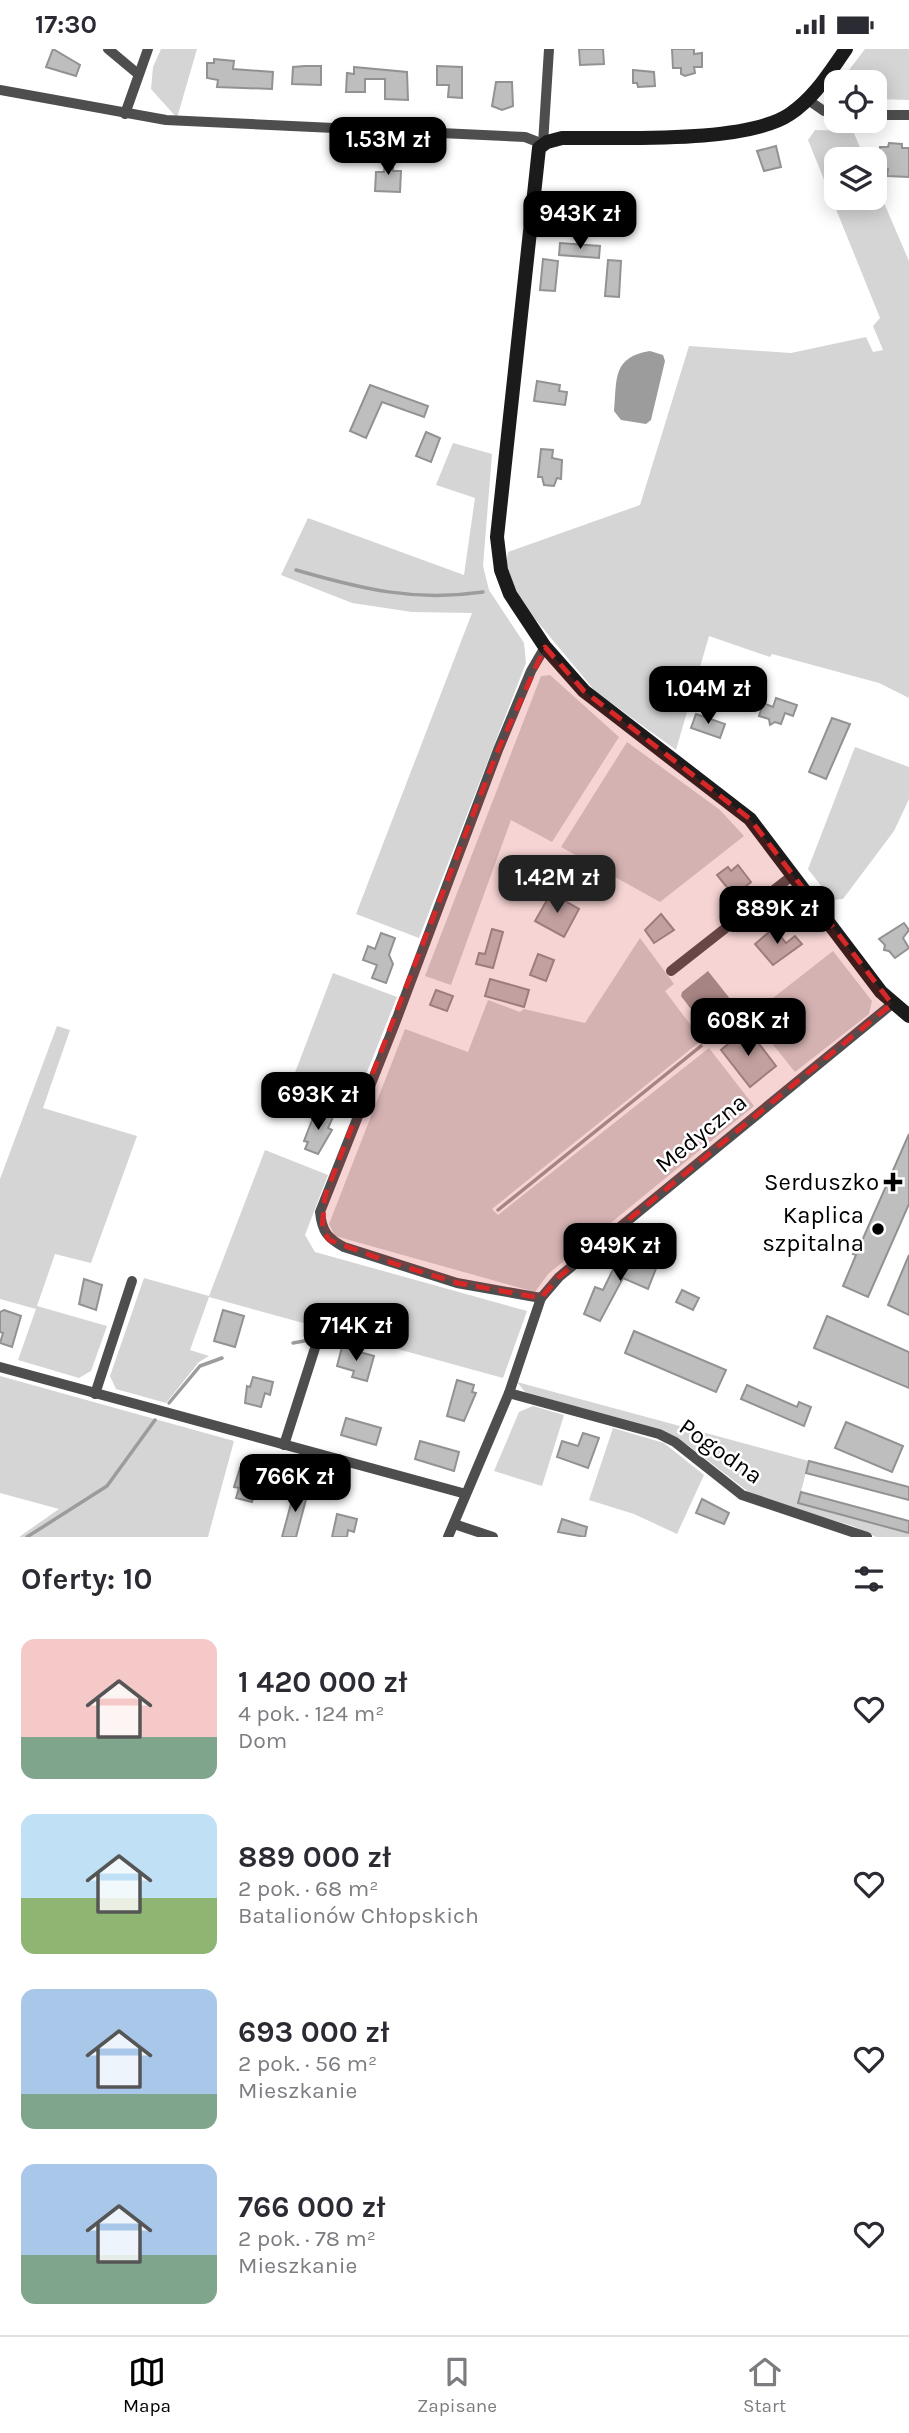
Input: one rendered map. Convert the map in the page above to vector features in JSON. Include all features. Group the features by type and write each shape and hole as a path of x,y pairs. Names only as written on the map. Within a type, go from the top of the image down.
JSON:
{"street":[{"path":"108,49 138,74"},
{"path":"125,114 148,49"},
{"path":"549,49 543,144 535,163 497,537 501,570 510,594 545,647 584,691 724,796 750,819 892,1004 909,1016"},
{"path":"0,90 166,120 525,137 543,144 562,138 744,131 785,117 808,100 846,49"},
{"path":"808,100 824,111"},
{"path":"887,115 909,115"},
{"path":"448,1537 509,1393 541,1298 457,1283 344,1247 329,1240 322,1228 320,1212 394,1026 498,750 531,671 545,647"},
{"path":"671,971 793,875"},
{"name":"Medyczna","path":"541,1298 559,1277 892,1004"},
{"path":"95,1394 132,1281"},
{"path":"284,1445 315,1348"},
{"path":"0,1367 466,1494"},
{"name":"Pogodna","path":"509,1393 611,1418 659,1434 690,1453 742,1495 867,1537"},
{"path":"454,1524 493,1537"}],"highlighted area":[{"path":"545,647 584,691 750,819 892,1004 559,1277 541,1298 457,1283 386,1261 329,1240 322,1228 325,1196 498,750"}],"shaded area":[{"path":"161,49 197,49 177,118 151,89 153,67"},
{"path":"865,49 909,49 909,100 887,99 887,70 849,70"},
{"path":"815,130 824,130 824,133 854,133 860,147 824,147 824,180 808,140"},
{"path":"836,210 887,210 909,261 909,698 879,683 772,654 770,657 709,636 676,750 595,691 511,587 506,565 508,552 640,505 689,346 791,353 866,337 873,352 883,350 873,326 880,318"},
{"path":"650,351 663,355 665,361 651,420 646,424 621,420 614,411 619,371 629,358"},
{"path":"453,443 492,454 483,566 489,590 524,643 526,663 419,938 356,914 472,613 412,612 352,603 281,575 308,518 464,575 475,498 436,485"},
{"path":"550,675 619,737 552,842 511,820 451,985 425,976 541,676"},
{"path":"627,742 720,810 744,836 660,902 561,847"},
{"path":"855,747 909,767 909,799 894,831 843,899 832,900 808,869"},
{"path":"640,938 674,984 665,991 702,1040 492,1209 498,1215 709,1048 754,1106 548,1274 535,1292 335,1236 329,1224 405,1029 468,1052 488,1000 520,1012 524,1009 585,1023"},
{"path":"833,951 872,1001 869,1014 795,1072 750,1016"},
{"path":"708,971 731,1000 731,1007 721,1017 703,1025 681,996 682,992"},
{"path":"333,973 397,997 350,1115 288,1091"},
{"path":"57,1026 70,1030 43,1108 137,1136 91,1263 55,1254 37,1306 107,1326 91,1371 79,1378 18,1360 36,1309 0,1299 0,1179"},
{"path":"265,1150 328,1175 305,1235 315,1252 527,1311 503,1378 209,1297 190,1350 209,1356 199,1362 166,1403 116,1389 110,1376 144,1278 209,1296"},
{"path":"0,1376 234,1441 208,1537 19,1537 59,1509 0,1493"},
{"path":"517,1382 809,1461 798,1503 909,1533 909,1537 876,1537 853,1526 767,1501 750,1493 689,1446 662,1432 525,1392"},
{"path":"533,1406 564,1415 542,1486 494,1471 519,1412"},
{"path":"613,1428 664,1443 704,1475 677,1534 634,1514 589,1500"}],"building":[{"path":"53,49 80,65 76,76 46,67"},
{"path":"579,49 603,49 604,64 580,65"},
{"path":"672,49 694,49 694,54 702,53 702,67 694,67 695,73 685,76 681,74 681,68 673,68"},
{"path":"214,59 234,61 233,69 273,72 272,89 217,87 218,80 207,78 207,63 214,63"},
{"path":"321,66 321,85 292,84 293,67"},
{"path":"437,66 462,67 462,98 448,97 449,85 437,85"},
{"path":"354,67 407,72 408,100 385,99 385,79 365,79 365,92 346,92 347,73 354,74"},
{"path":"633,70 654,72 655,86 638,87 637,83 633,83"},
{"path":"496,82 512,82 513,106 502,110 492,106"},
{"path":"889,143 902,144 902,148 909,148 909,177 887,176"},
{"path":"776,146 781,167 764,171 757,151"},
{"path":"386,151 393,151 393,171 401,171 400,192 375,191 376,172 384,172"},
{"path":"560,243 600,246 599,258 559,255"},
{"path":"543,259 558,261 555,291 540,290"},
{"path":"608,260 621,261 619,297 605,296"},
{"path":"537,381 560,385 559,391 567,392 565,405 534,401"},
{"path":"370,385 428,406 424,417 382,402 366,438 350,431"},
{"path":"426,432 440,438 431,462 416,456"},
{"path":"541,449 553,450 552,458 562,460 561,479 557,478 554,486 544,485 542,477 538,477"},
{"path":"776,698 797,705 793,716 785,713 781,724 775,722 770,725 769,719 759,716 763,703 773,707"},
{"path":"696,714 725,724 720,738 691,728"},
{"path":"832,718 850,724 826,779 809,772"},
{"path":"738,865 751,882 734,896 717,875 728,867 731,871"},
{"path":"551,893 579,909 564,937 535,921"},
{"path":"661,914 674,930 654,943 645,930"},
{"path":"904,923 909,930 903,938 909,948 895,958 889,951 884,950 885,945 879,939"},
{"path":"774,928 786,943 795,936 802,944 773,965 755,944"},
{"path":"492,929 503,932 493,968 476,964 479,953 485,954"},
{"path":"381,933 395,938 389,955 393,964 386,983 372,978 377,965 363,960 368,946 375,949"},
{"path":"538,954 554,960 546,981 530,975"},
{"path":"490,979 529,990 524,1007 485,996"},
{"path":"436,990 453,996 447,1011 430,1005"},
{"path":"747,1028 776,1066 750,1087 721,1050"},
{"path":"316,1110 333,1117 328,1128 332,1130 318,1154 305,1149 308,1142 304,1141"},
{"path":"909,1134 909,1204 868,1297 843,1286 856,1255 853,1254 859,1242 861,1243"},
{"path":"622,1251 657,1266 648,1289 623,1278 600,1321 584,1314 595,1287 603,1290"},
{"path":"909,1255 909,1315 888,1305"},
{"path":"84,1279 102,1285 96,1310 79,1304"},
{"path":"682,1290 699,1298 693,1310 676,1302"},
{"path":"4,1310 21,1316 12,1347 0,1343 3,1333 0,1332 0,1312"},
{"path":"223,1310 244,1316 235,1347 214,1341"},
{"path":"827,1316 909,1352 909,1388 814,1348"},
{"path":"634,1331 726,1370 716,1392 625,1353"},
{"path":"342,1347 374,1356 367,1381 352,1377 354,1371 337,1366"},
{"path":"253,1377 273,1382 270,1395 265,1393 261,1407 245,1403 247,1386 250,1387"},
{"path":"457,1380 474,1385 472,1392 476,1393 464,1421 447,1416"},
{"path":"747,1385 797,1407 799,1402 811,1407 804,1426 741,1399"},
{"path":"346,1418 381,1428 376,1445 341,1435"},
{"path":"846,1422 903,1446 892,1472 835,1448"},
{"path":"583,1433 599,1438 588,1468 557,1457 562,1441 578,1446"},
{"path":"420,1441 459,1452 454,1471 415,1459"},
{"path":"809,1461 909,1487 909,1500 806,1473"},
{"path":"247,1465 261,1469 252,1502 236,1498 239,1488 234,1487 240,1468 246,1470"},
{"path":"295,1489 308,1492 296,1537 282,1537"},
{"path":"801,1492 909,1521 909,1533 798,1503"},
{"path":"702,1499 729,1513 724,1524 696,1513"},
{"path":"337,1514 357,1519 354,1532 348,1530 347,1537 332,1537"},
{"path":"562,1519 587,1527 585,1537 558,1532"}],"waterway":[{"path":"296,570 388,592 434,595 483,592"},
{"path":"498,1210 701,1046"},
{"path":"293,1343 326,1337"},
{"path":"169,1403 200,1366 222,1358"},
{"path":"27,1537 107,1486 155,1420"}],"place":[{"name":"Serduszko","path":"893,1182"},
{"name":"Kaplica szpitalna","path":"878,1229"}]}
